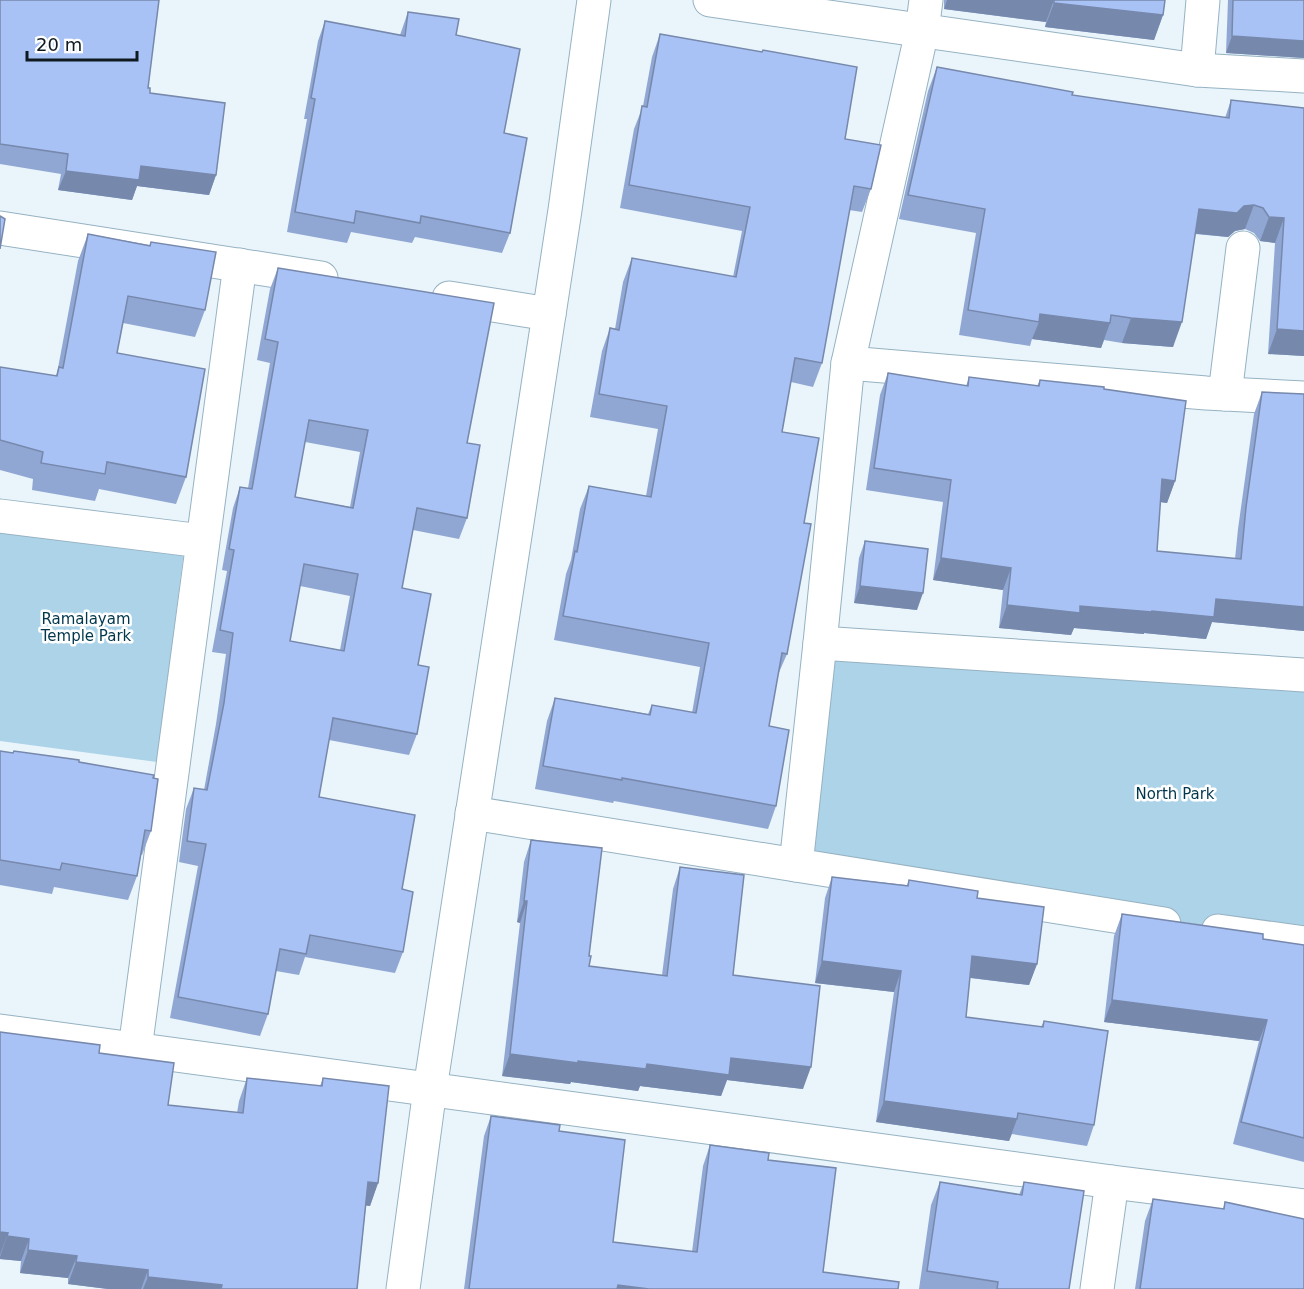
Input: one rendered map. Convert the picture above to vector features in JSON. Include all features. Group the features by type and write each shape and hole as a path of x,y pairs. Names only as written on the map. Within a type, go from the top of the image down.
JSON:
{"street":[{"path":"403,1289 430,1089 565,210 594,0"},
{"path":"710,0 924,15 1197,70 1304,76"},
{"path":"1197,70 1203,0"},
{"path":"796,866 848,363 924,15"},
{"path":"0,228 346,281"},
{"path":"1225,394 1243,248"},
{"path":"135,1049 159,777 202,541 240,265"},
{"path":"416,292 549,314"},
{"path":"848,363 1225,394 1304,398"},
{"path":"0,516 202,541"},
{"path":"820,643 1304,675"},
{"path":"472,813 1148,922 1304,943"},
{"path":"0,1031 1304,1206"},
{"path":"1097,1289 1112,1182"}],"green space":[{"name":"Ramalayam Temple Park","path":"0,527 184,551 157,762 0,741"},
{"name":"North Park","path":"820,643 1304,675 1304,940 796,865"}],"building":[{"path":"0,0 159,0 148,88 150,88 150,93 225,103 216,175 141,166 139,180 66,171 68,154 0,144"},
{"path":"1054,0 1165,0 1163,15 1054,3"},
{"path":"1233,0 1304,0 1304,41 1232,36"},
{"path":"408,12 459,19 456,35 520,49 504,133 527,138 510,233 421,216 420,223 356,211 354,223 295,212 315,99 311,98 325,21 405,36"},
{"path":"660,34 857,67 845,139 881,145 871,189 854,186 822,363 795,358 782,432 819,438 804,523 811,524 787,654 782,653 769,726 789,730 776,806 543,766 555,698 650,715 652,705 696,713 709,643 563,616 589,486 651,497 667,406 599,394 610,328 619,330 632,258 736,277 750,207 629,185 642,106 647,107"},
{"path":"937,67 1073,92 1072,95 1229,118 1231,100 1304,108 1304,331 1277,329 1284,218 1269,217 1263,208 1254,205 1244,206 1237,213 1199,209 1182,322 1111,315 1110,323 1040,314 1039,322 968,310 985,209 908,195"},
{"path":"0,216 5,219 0,249"},
{"path":"88,234 150,246 151,242 216,252 205,310 128,296 117,353 205,369 186,477 107,462 105,474 41,463 43,452 0,440 0,367 57,376 59,367 63,368"},
{"path":"278,268 494,303 467,443 480,445 467,518 417,508 402,588 431,594 418,665 429,667 417,734 333,718 319,797 415,815 402,889 413,892 403,952 310,935 306,954 280,949 268,1014 178,997 206,844 187,841 194,788 207,790 224,703 233,633 220,630 234,550 229,549 240,487 252,489 278,342 265,339","holes":["309,420 368,430 353,508 295,497","304,564 358,574 344,651 290,641"]},
{"path":"888,373 968,386 969,377 1039,386 1040,380 1104,387 1104,389 1186,401 1175,481 1162,479 1157,551 1241,559 1262,392 1304,394 1304,607 1216,599 1214,617 1080,606 1080,613 1007,605 1011,568 941,558 951,480 874,468"},
{"path":"865,541 928,549 923,593 860,586"},
{"path":"0,751 79,760 79,762 154,775 153,778 158,779 151,831 145,830 137,876 62,863 60,870 0,860"},
{"path":"531,840 602,848 589,966 667,976 680,867 744,875 733,975 820,986 811,1067 731,1058 729,1075 647,1064 646,1069 510,1054 527,901 524,901"},
{"path":"832,877 908,886 909,880 978,891 977,898 1044,907 1037,964 972,956 966,1017 1043,1027 1044,1021 1108,1031 1094,1125 1018,1113 1017,1119 884,1101 901,971 822,961"},
{"path":"1122,914 1263,934 1263,939 1304,945 1304,1138 1241,1122 1267,1020 1112,1000"},
{"path":"0,1032 100,1045 99,1053 174,1063 168,1105 243,1113 247,1078 322,1086 323,1078 389,1086 378,1183 368,1182 357,1289 221,1289 222,1285 148,1277 148,1270 76,1262 77,1256 28,1250 29,1239 7,1236 8,1233 0,1232"},
{"path":"491,1116 560,1125 559,1131 625,1140 613,1242 697,1252 710,1145 769,1153 768,1160 836,1168 823,1272 899,1282 898,1289 649,1289 618,1285 617,1289 469,1289"},
{"path":"940,1182 1022,1195 1024,1182 1084,1191 1069,1289 997,1289 998,1282 927,1271"},
{"path":"1153,1199 1224,1209 1225,1202 1304,1219 1304,1289 1140,1289"}]}
